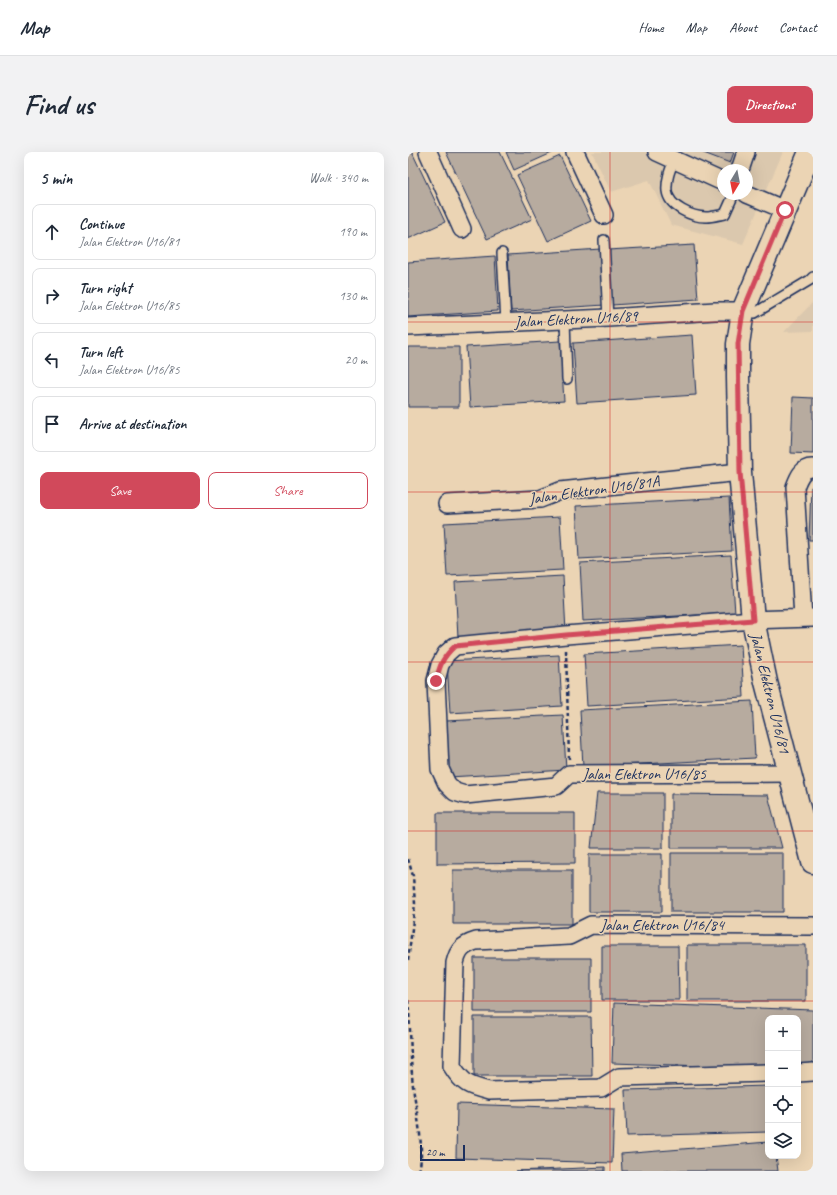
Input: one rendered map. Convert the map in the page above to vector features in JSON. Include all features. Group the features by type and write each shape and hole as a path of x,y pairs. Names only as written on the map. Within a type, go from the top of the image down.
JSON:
{"street":[{"path":"428,152 462,229"},
{"path":"575,152 604,215"},
{"name":"Jalan Elektron U16/81","path":"810,152 743,311 738,344 740,472 753,620 766,682 813,862"},
{"path":"663,154 717,177"},
{"path":"753,197 785,210"},
{"name":"Jalan Elektron U16/89","path":"408,327 608,318 715,311 743,311"},
{"path":"808,618 795,487 800,475 809,468 813,468"},
{"name":"Jalan Elektron U16/81A","path":"447,504 540,499 560,492 740,472"},
{"name":"Jalan Elektron U16/85","path":"790,773 569,774 556,786 465,795 454,792 447,784 440,769 436,681 440,665 446,654 455,646 566,635 753,620 808,618"},
{"name":"Jalan Elektron U16/84","path":"765,1073 619,1077 601,1088 489,1091 472,1087 458,1076 452,1066 455,963 457,955 461,948 476,941 569,936 591,925 813,926"},
{"path":"801,1073 813,1072"}],"lane":[{"path":"663,154 668,178 667,192 672,203 686,212 706,217 725,214 738,200"},
{"path":"604,240 608,318"},
{"path":"502,253 506,322"},
{"path":"743,311 755,313 813,277"},
{"path":"565,320 567,379"}],"path":[{"path":"566,635 569,774"},
{"path":"408,859 413,876 415,904 408,961"},
{"path":"408,1000 413,1085 420,1132 421,1164 419,1171"}],"shaded area":[{"path":"592,152 783,152 743,244 671,225 649,180 611,192"},
{"path":"813,302 813,331 784,332"}],"building":[{"path":"408,152 412,152 445,222 408,239"},
{"path":"446,152 500,152 532,219 487,239"},
{"path":"506,152 554,152 514,170"},
{"path":"701,152 734,152 730,163"},
{"path":"560,156 591,221 548,241 517,175"},
{"path":"694,245 698,299 612,305 608,250"},
{"path":"601,249 605,305 511,311 508,255"},
{"path":"495,256 498,311 408,317 408,262"},
{"path":"692,335 696,395 577,403 573,343"},
{"path":"560,341 564,401 470,407 466,347"},
{"path":"408,347 459,347 459,407 408,407"},
{"path":"793,397 813,398 813,454 791,453"},
{"path":"811,487 813,487 813,540 809,540"},
{"path":"729,498 732,551 579,559 576,506"},
{"path":"560,517 563,570 447,576 444,523"},
{"path":"731,555 735,613 583,621 580,563"},
{"path":"563,576 566,632 458,638 455,582"},
{"path":"741,645 744,697 587,706 584,654"},
{"path":"559,655 562,706 450,713 447,661"},
{"path":"752,701 755,758 583,767 580,710"},
{"path":"563,715 566,770 449,777 446,721"},
{"path":"597,793 663,793 663,848 591,848"},
{"path":"671,794 768,795 782,848 671,848"},
{"path":"437,813 575,813 575,863 437,864"},
{"path":"671,853 783,853 783,912 671,912"},
{"path":"589,854 662,854 662,912 589,912"},
{"path":"453,870 572,870 572,924 453,924"},
{"path":"687,945 806,945 806,1001 687,1001"},
{"path":"602,946 678,946 679,1000 602,1000"},
{"path":"474,958 591,958 591,1012 474,1012"},
{"path":"614,1003 813,1010 813,1069 801,1069 801,1015 765,1015 765,1068 612,1063"},
{"path":"474,1017 591,1017 592,1076 474,1076"},
{"path":"765,1086 765,1132 627,1136 625,1090"},
{"path":"457,1104 614,1109 612,1163 456,1158"},
{"path":"765,1142 765,1159 776,1159 778,1171 622,1171 621,1154"},
{"path":"605,1167 605,1171 516,1171"}],"route":[{"path":"436,681 440,665 446,654 455,646 566,635 753,620 740,472 738,344 743,311 785,210"}]}
